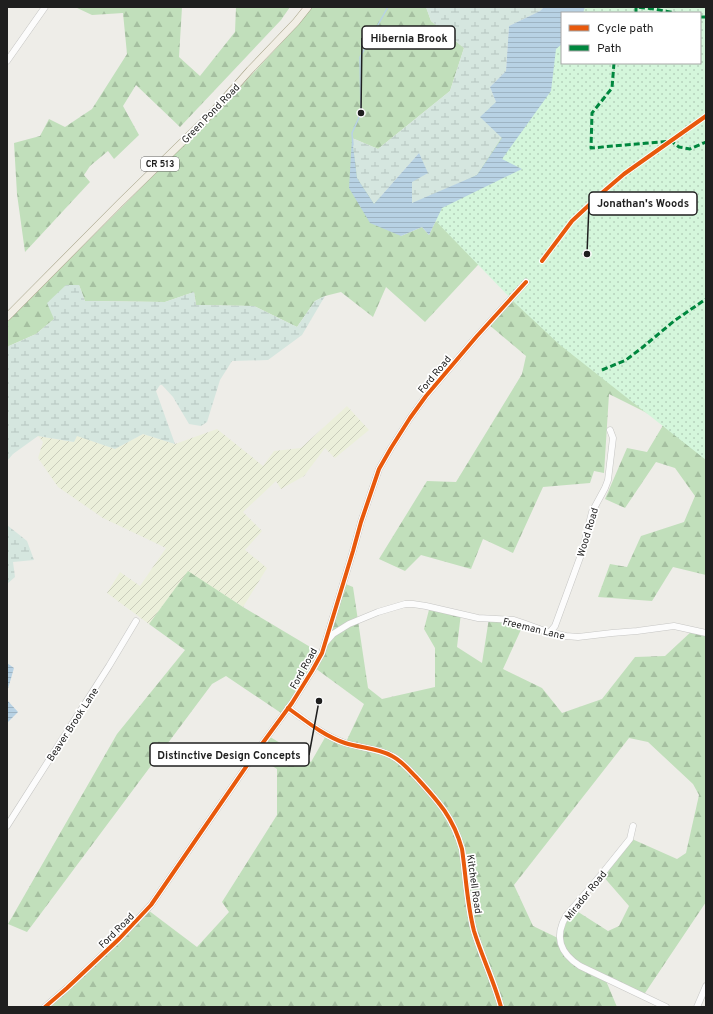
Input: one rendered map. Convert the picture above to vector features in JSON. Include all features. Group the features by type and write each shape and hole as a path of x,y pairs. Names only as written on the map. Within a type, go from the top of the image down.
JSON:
{"main road":[{"name":"Green Pond Road","path":"7,317 211,114 308,7"}],"street":[{"path":"7,61 45,7"},
{"name":"Ford Road","path":"45,1007 119,939 151,905 288,708 322,653 361,522 379,469 410,418 430,391 526,282"},
{"name":"Wood Road","path":"550,632 555,626 582,552 592,512 608,480 613,438 610,430"},
{"name":"Freeman Lane","path":"325,643 333,634 349,624 378,612 406,604 426,606 478,618 514,620 566,636 578,637 674,626 706,633"},
{"name":"Beaver Brook Lane","path":"7,826 136,621"},
{"name":"Kitchell Road","path":"288,708 336,739 353,746 384,752 393,756 430,792 445,811 454,826 461,844 474,932 501,1007"},
{"name":"Mirador Road","path":"633,826 630,839 562,922 560,929 560,944 566,954 580,966 666,1007"},
{"path":"697,1007 706,986"}],"green space":[{"path":"75,7 182,7 179,57 200,76 235,32 236,7 290,7 281,20 180,127 136,85 123,106 139,135 114,159 108,151 90,166 84,175 90,182 25,252 17,194 14,143 40,136 49,119 65,127 92,109 127,54 123,13 92,15"},
{"path":"311,7 426,7 431,21 464,48 450,91 378,149 352,138 401,236 422,227 429,235 442,208 561,64 701,64 701,12 706,7 706,575 673,567 652,601 598,597 610,564 627,567 641,536 684,522 695,496 675,468 656,462 625,508 605,499 627,448 647,452 665,422 609,394 604,473 594,471 590,483 543,487 513,553 483,539 471,569 421,555 405,571 379,559 427,481 456,482 522,374 526,356 488,324 521,290 490,252 425,322 386,287 373,317 341,292 325,296 315,301 297,327 254,306 196,305 194,292 165,302 85,301 79,285 54,319 36,334 7,348 7,322 215,114 300,23"},
{"path":"426,7 544,7 540,11 509,26 506,71 490,87 496,102 502,137 477,175 412,204 412,182 419,153 374,204 357,178 352,138 378,149 450,91 464,48 431,21"},
{"path":"556,7 706,7 706,460 560,345 516,304 429,214 475,181 507,142 485,114 488,109 500,107"},
{"path":"66,285 79,285 85,301 165,302 194,292 196,305 254,306 297,327 315,301 325,296 302,335 268,360 232,361 220,380 207,422 201,426 189,424 173,397 162,385 160,385 156,391 175,444 143,434 115,449 77,436 74,442 38,436 13,454 7,461 7,348 36,334 54,319 47,303"},
{"path":"347,406 369,430 335,458 325,448 304,476 281,489 276,481 243,512 262,531 245,550 267,568 243,607 188,572 149,624 107,593 120,572 140,586 166,548 103,518 58,487 38,458 43,442 38,436 73,442 77,435 115,449 143,434 175,444 217,429 263,466 274,451 301,448"},
{"path":"7,525 27,541 34,560 13,562 15,577 7,584"},
{"path":"188,571 243,607 322,654 343,583 353,587 368,688 382,699 435,687 435,648 424,629 430,606 461,613 457,647 482,663 489,618 524,623 503,669 542,688 562,713 602,699 635,657 665,656 693,630 706,632 706,902 643,996 604,976 617,1007 49,1007 148,910 197,947 229,912 222,902 277,815 277,769 255,755 267,735 311,762 327,734 346,742 364,704 315,668 284,715 226,676 212,684 27,932 8,924 117,734 185,650 149,624","holes":["629,738 648,742 693,784 699,795 686,853 677,859 632,839 602,875 629,906 619,926 608,931 572,908 560,939 533,926 514,885"]}],"water":[{"path":"544,7 585,7 583,12 561,12 561,45 556,49 551,91 502,159 522,169 442,208 429,235 422,227 401,236 370,223 349,188 352,138 357,178 374,204 419,153 428,173 412,182 412,203 477,175 502,138 480,117 496,102 490,87 506,71 509,26 540,11"},
{"path":"7,663 14,668 7,692"},
{"path":"7,700 18,712 7,723"}],"waterway":[{"path":"353,145 352,133 361,113 360,57 388,7"}],"marked path":[{"path":"636,12 636,7 670,12"},
{"path":"701,17 706,17"},
{"path":"614,64 612,88 592,113 591,148 671,141 679,147 690,149 706,142"},
{"path":"602,370 626,360 674,321 706,299"}],"cycle path":[{"path":"542,261 572,221 603,192 624,174 706,116"},
{"path":"45,1007 119,939 151,905 259,748 292,703 322,653 361,522 379,469 410,418 426,396 477,336 526,282"},
{"path":"288,708 315,728 337,740 351,745 381,751 396,758 432,794 444,810 454,828 462,849 468,900 474,931 501,1007"}],"place":[{"name":"Hibernia Brook","path":"361,113"},
{"name":"Jonathan's Woods","path":"587,254"},
{"name":"Distinctive Design Concepts","path":"319,701"}]}
